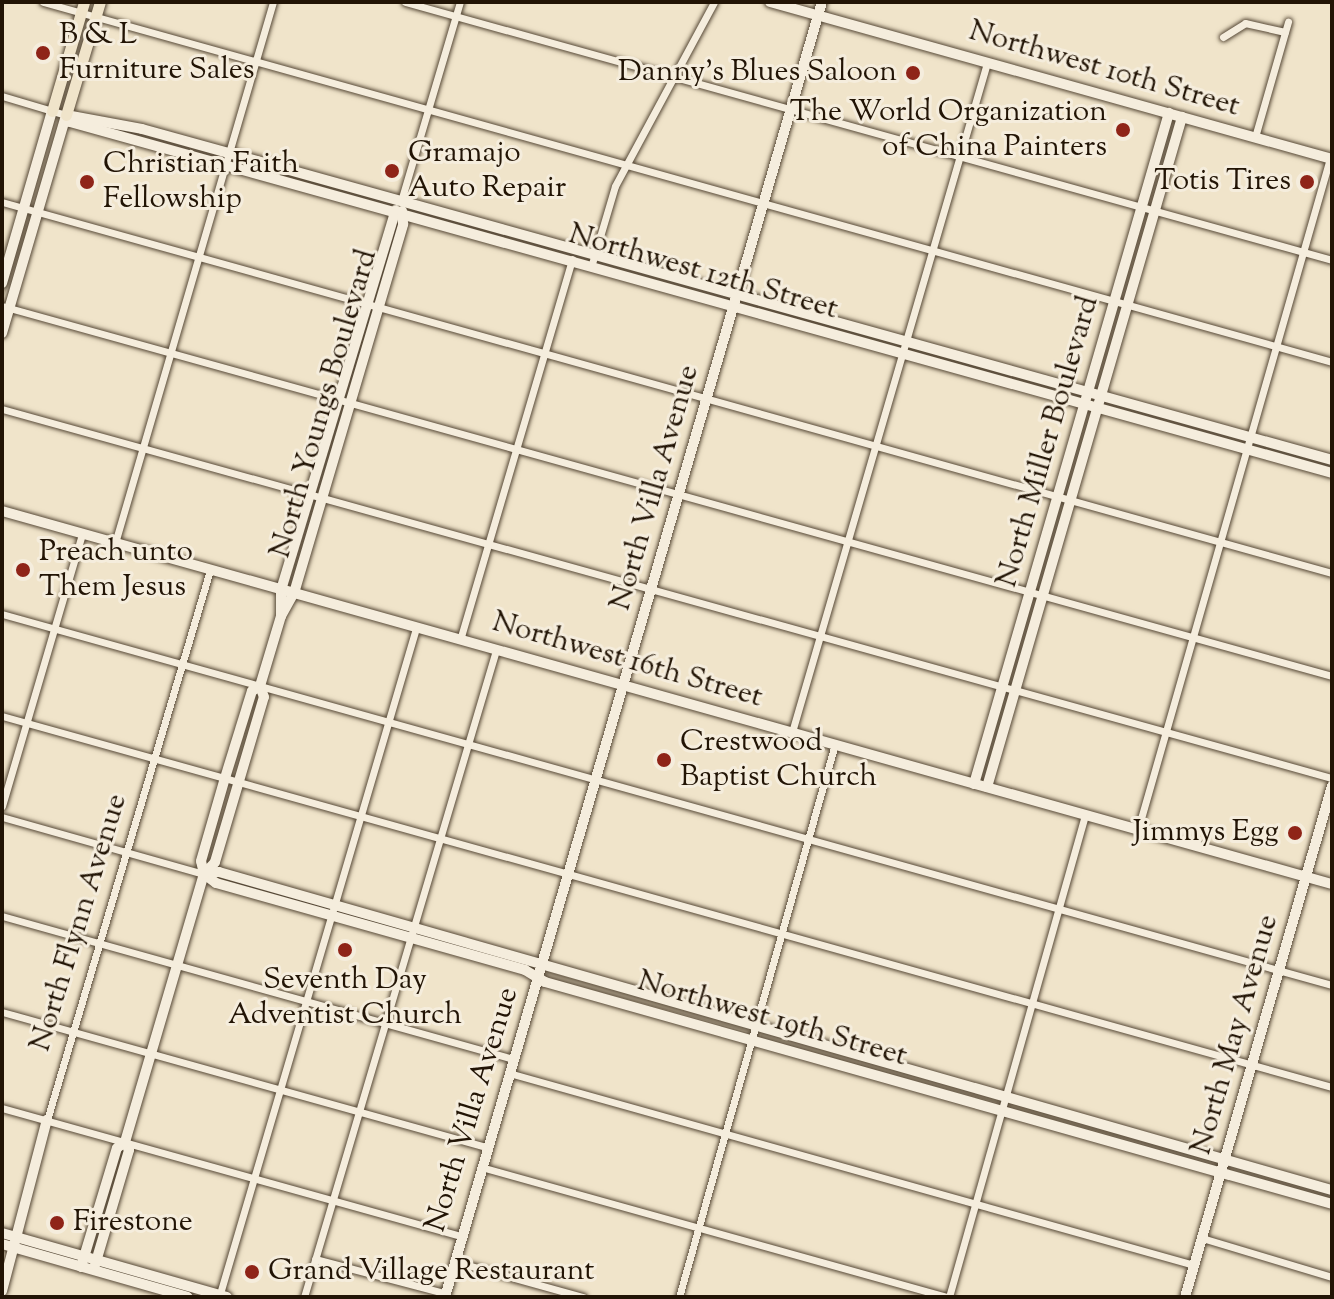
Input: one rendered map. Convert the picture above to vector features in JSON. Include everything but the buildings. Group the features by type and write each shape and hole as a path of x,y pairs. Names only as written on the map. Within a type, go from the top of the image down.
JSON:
{"main road":[{"path":"66,115 100,2"},
{"path":"52,111 82,8"}],"street":[{"path":"43,2 82,8 96,17 1332,362"},
{"path":"115,543 273,2"},
{"path":"405,2 1332,260"},
{"name":"North Youngs Boulevard","path":"82,1262 117,1148 125,1142 204,874 215,862 239,782 264,697 260,686 281,616 294,593 378,308 401,201 460,2"},
{"path":"591,267 626,165 678,78 714,2"},
{"name":"Northwest 10th Street","path":"770,2 1331,159"},
{"name":"North Villa Avenue","path":"442,1295 624,686 822,2"},
{"path":"1255,137 1288,22"},
{"path":"1223,37 1235,25 1245,23 1285,32"},
{"path":"792,732 987,63"},
{"name":"Northwest 12th Street","path":"2,96 66,115 228,153 1332,460"},
{"path":"2,283 52,111"},
{"name":"North Miller Boulevard","path":"974,784 1169,113"},
{"path":"2,333 6,307 66,115"},
{"name":"Northwest 12th Street","path":"66,115 70,122 225,166 1332,473"},
{"name":"North Miller Boulevard","path":"987,787 1182,117"},
{"path":"1138,829 1331,159"},
{"path":"2,202 1332,573"},
{"name":"North Youngs Boulevard","path":"281,616 281,590 365,304 398,214"},
{"path":"460,640 575,250"},
{"path":"6,307 1332,676"},
{"path":"2,409 1332,778"},
{"name":"Northwest 16th Street","path":"2,511 1332,884"},
{"path":"2,806 82,534"},
{"name":"North Flynn Avenue","path":"2,1291 10,1239 210,570"},
{"path":"2,614 1332,985"},
{"path":"2,1244 10,1239 147,1280 222,1296 416,628"},
{"path":"304,1297 496,650"},
{"name":"North Youngs Boulevard","path":"204,874 201,861 225,778 252,691 260,686"},
{"path":"2,716 1332,1087"},
{"path":"679,1297 835,744"},
{"name":"North May Avenue","path":"1185,1297 1331,790"},
{"path":"481,1167 948,1297 1085,815"},
{"name":"Northwest 19th Street","path":"2,817 204,874 216,883 541,965 1332,1190"},
{"path":"2,916 513,1059"},
{"name":"Northwest 19th Street","path":"411,933 537,977 1332,1204"},
{"path":"2,1012 486,1147"},
{"path":"509,1073 1194,1265"},
{"path":"2,1108 460,1236"},
{"name":"North Youngs Boulevard","path":"95,1265 129,1150 125,1142"},
{"path":"1202,1238 1332,1277"},
{"path":"315,1259 442,1295"},
{"path":"453,1262 583,1297"},
{"path":"147,1280 188,1297"}],"shaded area":[{"path":"235,159 390,202 391,204 232,162"},
{"path":"412,208 569,253 569,254 409,211"},
{"path":"27,214 33,216 2,302 2,294"},
{"path":"745,301 901,345 901,346 744,305"},
{"path":"911,348 1082,395 1082,397 910,352"},
{"path":"548,972 747,1027 749,1032 544,977"},
{"path":"762,1032 998,1100 998,1103 760,1039"},
{"path":"1010,1103 1216,1161 1216,1163 1010,1108"}],"place":[{"name":"B & L Furniture Sales","path":"43,53"},
{"name":"Danny's Blues Saloon","path":"913,73"},
{"name":"The World Organization of China Painters","path":"1123,130"},
{"name":"Gramajo Auto Repair","path":"392,171"},
{"name":"Christian Faith Fellowship","path":"87,182"},
{"name":"Totis Tires","path":"1307,182"},
{"name":"Preach unto Them Jesus","path":"23,570"},
{"name":"Crestwood Baptist Church","path":"664,760"},
{"name":"Jimmys Egg","path":"1295,833"},
{"name":"Seventh Day Adventist Church","path":"345,950"},
{"name":"Firestone","path":"57,1223"},
{"name":"Grand Village Restaurant","path":"252,1272"}]}
